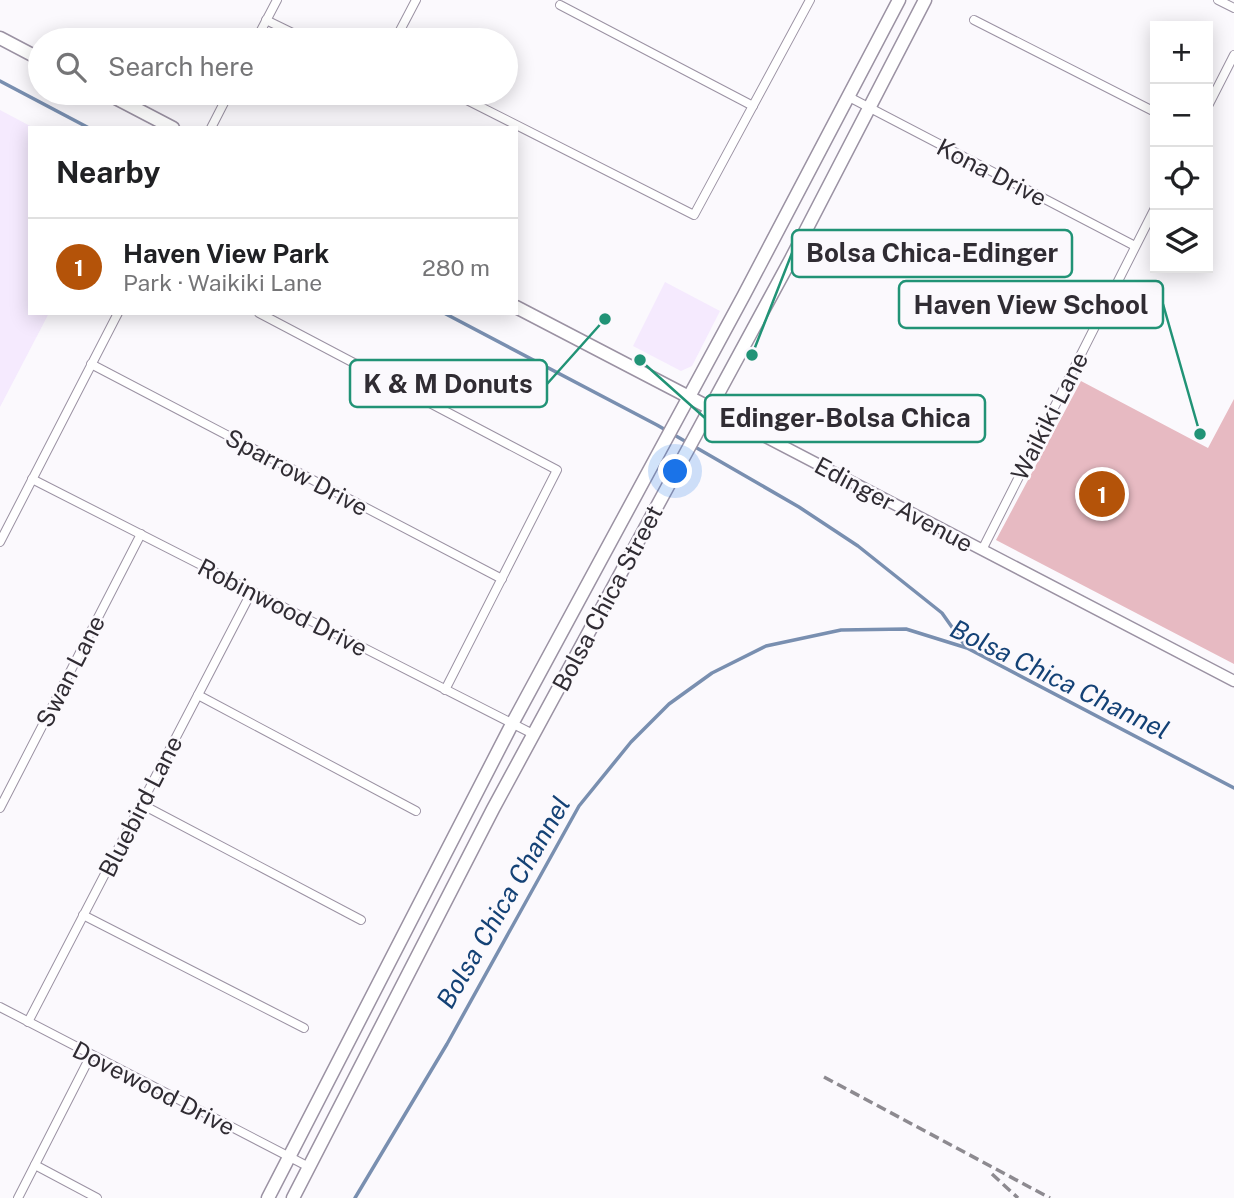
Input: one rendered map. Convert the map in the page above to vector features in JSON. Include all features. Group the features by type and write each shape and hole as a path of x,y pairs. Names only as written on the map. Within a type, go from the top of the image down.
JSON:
{"main road":[{"name":"Bolsa Chica Street","path":"268,1198 512,724 769,248 899,0"},
{"name":"Bolsa Chica Street","path":"293,1198 533,734 791,259 925,0"},
{"path":"0,38 28,53"},
{"path":"129,105 169,126"},
{"path":"769,248 791,259"},
{"name":"Edinger Avenue","path":"518,308 1234,681"}],"street":[{"path":"262,28 277,0"},
{"path":"401,28 416,0"},
{"path":"477,105 694,215 810,0"},
{"path":"1218,0 1234,8"},
{"path":"560,5 753,106"},
{"path":"266,20 282,28"},
{"path":"974,20 1150,109"},
{"path":"1213,96 1234,55"},
{"name":"Kona Drive","path":"849,97 1135,246"},
{"path":"212,126 223,105"},
{"name":"Waikiki Lane","path":"982,550 1154,210"},
{"path":"0,542 117,315"},
{"path":"264,315 557,470 445,690"},
{"name":"Sparrow Drive","path":"91,364 502,579"},
{"name":"Robinwood Drive","path":"32,479 533,734"},
{"name":"Swan Lane","path":"0,808 141,534"},
{"name":"Bluebird Lane","path":"28,1022 252,591"},
{"path":"198,695 416,811"},
{"path":"141,804 361,920"},
{"path":"83,915 304,1028"},
{"name":"Dovewood Drive","path":"0,1007 309,1167"},
{"path":"18,1198 91,1055"},
{"path":"35,1166 97,1198"}],"shaded area":[{"path":"0,110 30,126 28,126 28,315 48,315 0,407"},
{"path":"665,282 720,311 692,366 681,371 633,346"},
{"path":"1081,381 1208,448 1234,399 1234,664 996,540"}],"waterway":[{"path":"0,81 28,96"},
{"path":"45,105 85,126"},
{"path":"448,315 657,425 799,507 858,546 942,613 966,647"},
{"name":"Bolsa Chica Channel","path":"355,1198 447,1044 579,806 631,742 669,704 712,673 766,646 841,630 906,629 967,648 1234,788"}],"railway":[{"path":"824,1077 1050,1198"},
{"path":"992,1174 1018,1198"}],"place":[{"name":"K & M Donuts","path":"605,319"},
{"name":"Bolsa Chica-Edinger","path":"752,355"},
{"name":"Edinger-Bolsa Chica","path":"640,360"},
{"name":"Haven View School","path":"1200,434"},
{"name":"Haven View Park","path":"1102,494"}]}
